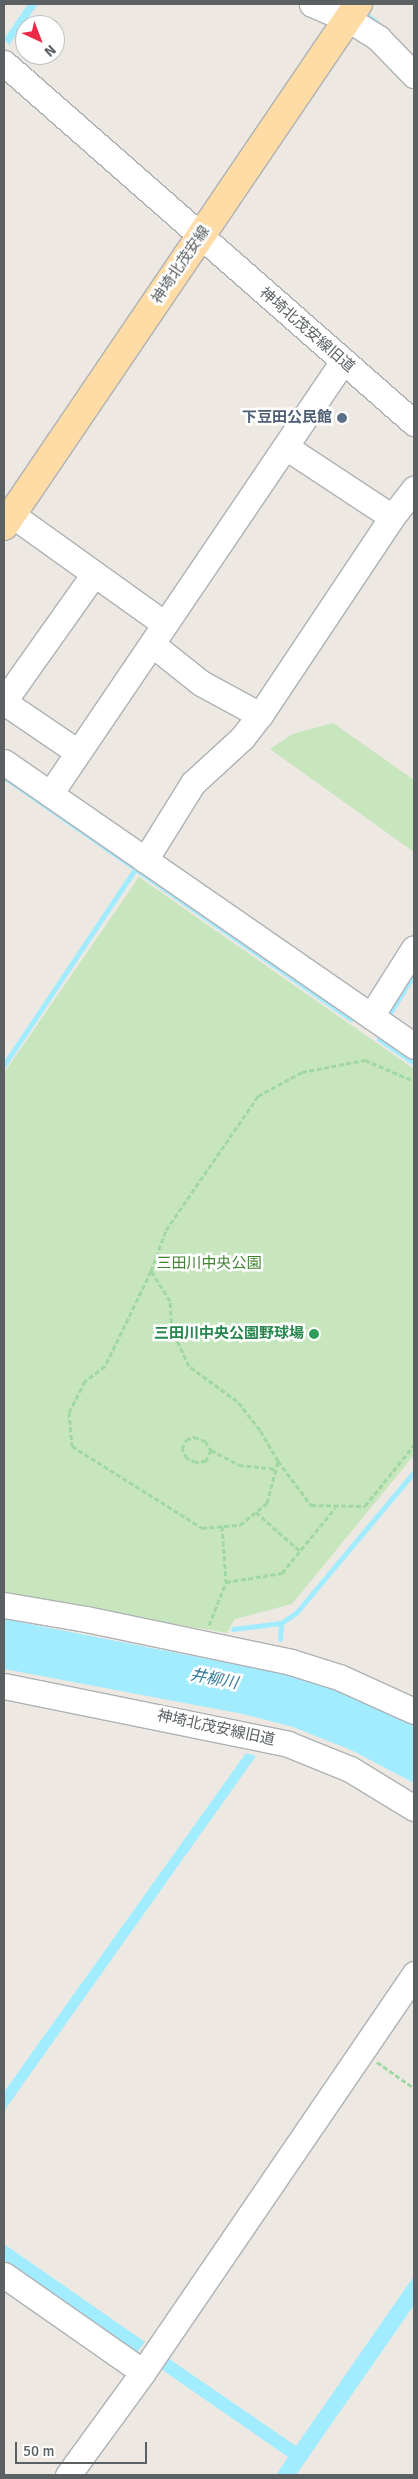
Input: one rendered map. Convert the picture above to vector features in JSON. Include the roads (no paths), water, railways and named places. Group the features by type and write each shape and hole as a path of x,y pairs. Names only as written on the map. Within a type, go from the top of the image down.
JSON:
{"main road":[{"name":"神埼北茂安線","path":"8,520 353,11"}],"street":[{"path":"312,4 353,11 414,75"},
{"name":"神埼北茂安線旧道","path":"4,63 414,423"},
{"path":"50,794 76,751 158,634 343,361"},
{"path":"286,447 392,518"},
{"path":"145,860 193,784 242,738 260,715 392,518 414,489"},
{"path":"8,520 94,574 158,634 201,683 260,715"},
{"path":"76,751 4,701 94,574"},
{"path":"4,762 414,1046"},
{"path":"371,1016 414,948"},
{"path":"4,1605 290,1662 339,1677 414,1711"},
{"name":"神埼北茂安線旧道","path":"4,1686 288,1744 350,1769 414,1808"},
{"path":"68,2475 143,2372 360,2050 414,1974"},
{"path":"4,2275 143,2372"}],"water":[{"path":"28,4 38,4 30,15 20,15"},
{"path":"15,23 15,37 9,45 4,39"},
{"name":"井柳川","path":"4,1619 315,1680 414,1726 414,1783 351,1750 293,1727 243,1714 4,1669"},
{"path":"246,1753 256,1756 4,2111 4,2092"},
{"path":"4,2244 145,2342 137,2352 4,2260"},
{"path":"414,2276 414,2305 296,2475 276,2475 288,2457 158,2367 165,2356 296,2446"}],"waterway":[{"path":"368,16 377,23"},
{"path":"4,777 351,1019"},
{"path":"4,1065 135,869"},
{"path":"390,1013 414,974"},
{"path":"379,1039 414,1063"},
{"path":"280,1639 281,1623 296,1613 414,1472"},
{"path":"233,1629 281,1623"}],"place":[{"name":"下豆田公民館","path":"342,418"},
{"name":"三田川中央公園野球場","path":"314,1334"}],"park label":[{"name":"三田川中央公園","path":"209,1264"}]}
